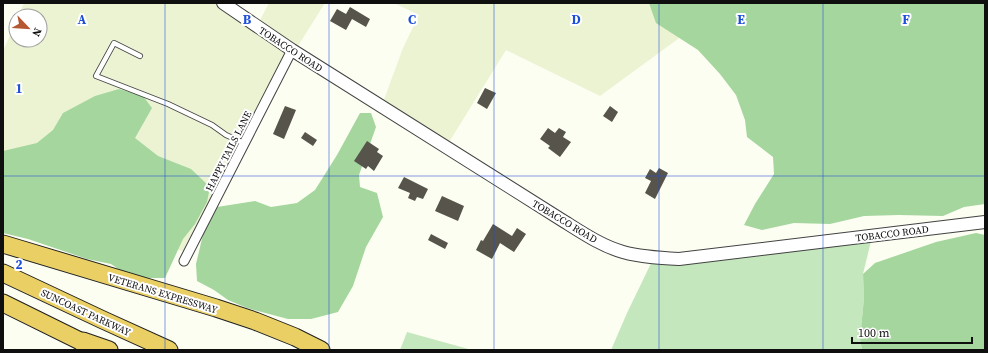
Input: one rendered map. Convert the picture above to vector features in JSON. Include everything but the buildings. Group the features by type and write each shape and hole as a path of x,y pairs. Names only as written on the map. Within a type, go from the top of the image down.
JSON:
{"highway":[{"name":"VETERANS EXPRESSWAY","path":"3,244 216,308 248,319 321,350"},
{"name":"SUNCOAST PARKWAY","path":"3,272 169,350"},
{"path":"3,303 86,345 108,350"}],"street":[{"name":"TOBACCO ROAD","path":"223,3 292,50 587,236 623,252 652,257 679,259 985,222"},
{"name":"HAPPY TAILS LANE","path":"184,261 292,50"}],"lane":[{"path":"140,56 114,43 96,76 168,104 212,124 226,135 244,143"}],"green space":[{"path":"24,3 225,3 258,24 269,3 325,3 296,49 192,253 3,209 3,51 8,40 8,48 48,48 48,8 22,8"},
{"path":"394,3 692,3 708,17 600,96 506,50 446,147 382,105 403,48 419,15"},
{"path":"649,3 985,3 985,204 964,207 943,216 864,216 830,224 794,223 762,230 744,225 774,174 773,157 747,137 745,120 736,95 720,74 698,50 656,23"},
{"path":"119,89 143,96 152,108 135,138 158,156 191,169 210,187 207,202 195,224 183,239 165,278 149,278 127,275 111,264 87,259 28,239 3,233 3,151 37,143 53,130 63,113 95,96"},
{"path":"360,113 371,113 376,127 359,175 360,187 377,193 383,217 366,247 353,286 338,312 311,319 288,319 247,308 228,300 214,290 197,281 196,264 205,226 217,207 255,201 271,207 297,203 315,190 337,155"},
{"path":"976,233 985,235 985,350 862,350 860,339 864,298 863,274 875,263 936,242"},
{"path":"872,237 863,274 864,298 860,339 862,350 611,350 656,253 688,256"},
{"path":"407,332 472,350 400,350"}]}
